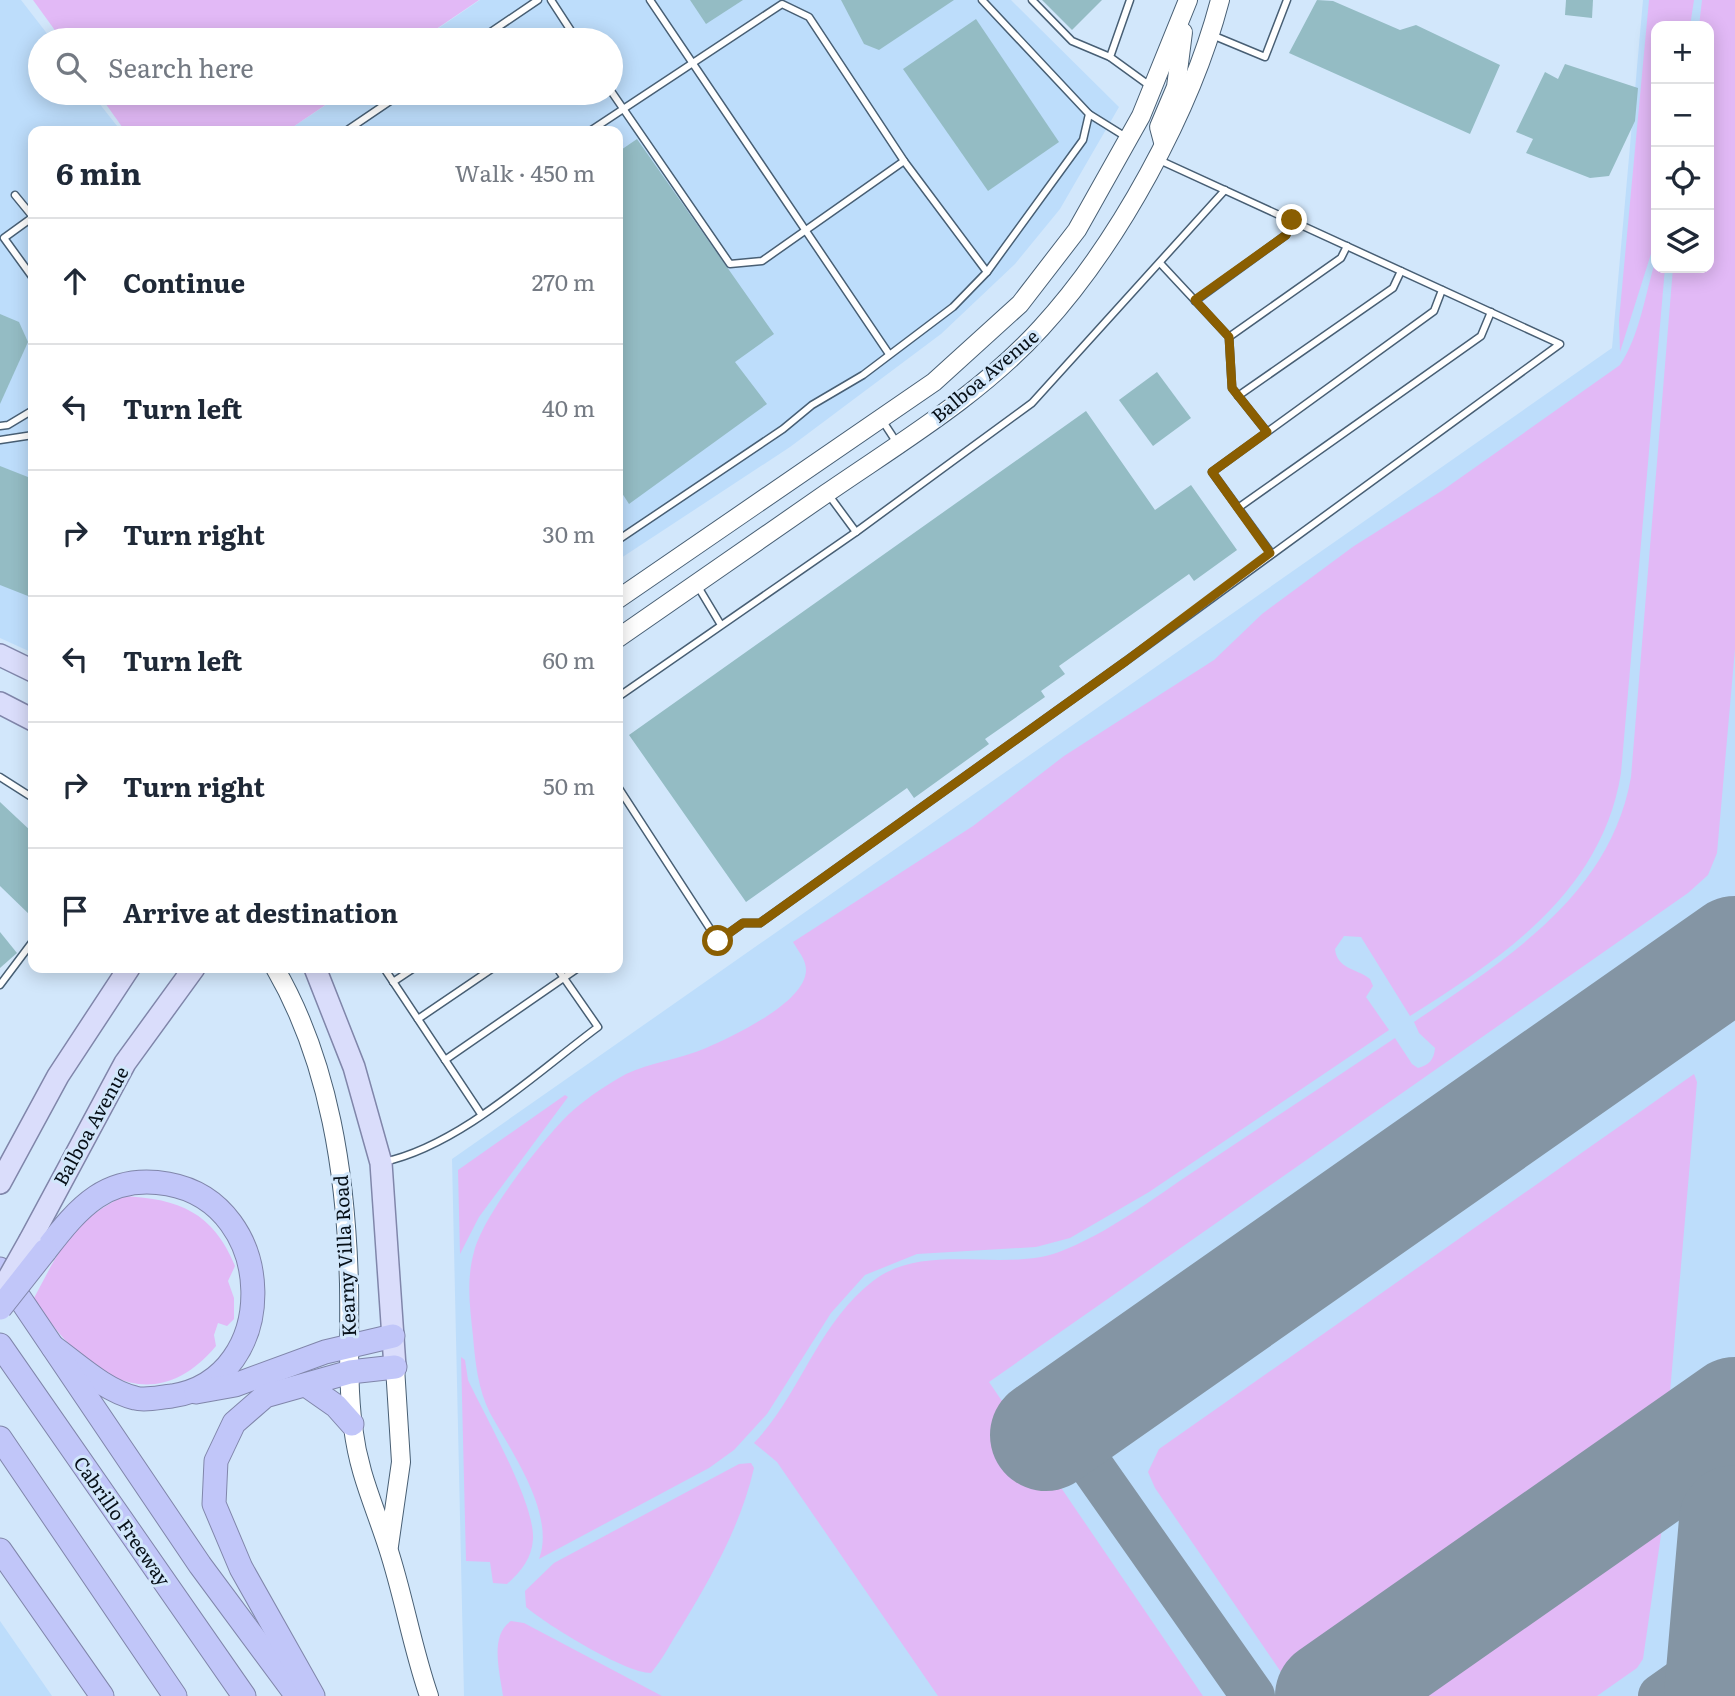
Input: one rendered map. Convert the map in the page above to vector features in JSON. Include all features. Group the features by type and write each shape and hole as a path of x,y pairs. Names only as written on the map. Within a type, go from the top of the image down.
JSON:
{"highway":[{"path":"0,1308 37,1245 90,1199 129,1184 174,1185 200,1196 217,1209 236,1232 250,1260 253,1309 243,1340 232,1357 209,1381 189,1393"},
{"path":"0,1269 200,1565 297,1696"},
{"path":"53,1347 99,1380 134,1398 235,1385 325,1352 393,1336"},
{"name":"Cabrillo Freeway","path":"0,1345 244,1696"},
{"path":"313,1696 242,1568 214,1504 216,1461 233,1423 265,1396 349,1372 395,1367"},
{"path":"306,1385 336,1406 352,1424"},
{"path":"0,1438 175,1696"},
{"path":"0,1550 104,1696"}],"main road":[{"name":"Balboa Avenue","path":"623,635 954,407 1041,329 1102,254 1160,151 1210,34 1220,0"},
{"name":"Balboa Avenue","path":"623,596 934,382 1020,304 1077,230 1129,139 1188,2"},
{"path":"1160,151 1159,127 1176,87 1188,2"},
{"path":"0,655 28,669"},
{"path":"0,703 28,717"},
{"path":"0,1183 58,1076 126,973"},
{"name":"Balboa Avenue","path":"0,1293 37,1245 125,1063 190,973"},
{"name":"Kearny Villa Road","path":"277,973 305,1031 334,1128 347,1227 349,1372 352,1424 359,1471 389,1550 413,1652 429,1696"},
{"name":"Kearny Villa Road","path":"316,973 354,1067 381,1163 401,1462 389,1550"}],"lane":[{"path":"497,28 538,0"},
{"path":"551,0 569,28"},
{"path":"650,0 889,354"},
{"path":"982,0 1089,114 1129,139"},
{"path":"1032,0 1072,41 1110,57 1153,88"},
{"path":"1110,57 1130,0"},
{"path":"1210,34 1265,57 1287,0"},
{"path":"598,126 782,4 809,17 904,161 987,272"},
{"path":"353,126 384,105"},
{"path":"620,105 730,264 762,261 904,161"},
{"path":"623,537 783,429 811,404 863,375 953,306 987,272 1083,139 1089,114"},
{"path":"623,795 718,941 743,923 760,923 1126,661 1270,553 1560,344 1226,190 1160,151"},
{"path":"623,694 856,532 1032,402 1226,190"},
{"path":"15,195 28,212"},
{"path":"1195,300 1286,235 1292,220"},
{"path":"28,222 5,238 28,271"},
{"path":"1229,337 1340,258 1347,246"},
{"path":"1160,263 1229,337 1232,388 1267,432"},
{"path":"1238,396 1393,288 1401,271"},
{"path":"1270,553 1212,472 1434,311 1442,290"},
{"path":"1238,508 1481,336 1491,312"},
{"path":"0,426 8,425 28,413"},
{"path":"881,418 899,444"},
{"path":"0,440 28,436"},
{"path":"827,493 856,532"},
{"path":"696,584 721,625"},
{"path":"0,777 28,793"},
{"path":"0,985 28,947"},
{"path":"387,973 481,1114"},
{"path":"393,982 406,973"},
{"path":"418,1019 486,973"},
{"path":"381,1163 405,1158 481,1114 598,1027 560,973"},
{"path":"445,1060 571,973"}],"shaded area":[{"path":"0,0 21,0 43,28 28,28 28,105 100,105 117,126 28,126 28,651 0,638"},
{"path":"33,0 479,0 438,28 53,28"},
{"path":"480,0 1011,0 1119,107 1060,209 1015,264 941,334 790,447 623,557 623,126 294,126 326,105 623,105 623,28 439,28"},
{"path":"1643,0 1735,0 1735,1696 464,1696 452,1159 1612,348"},
{"path":"1649,0 1694,0 1691,21 1651,21 1651,254 1620,352 1619,320"},
{"path":"1702,0 1735,0 1735,649 1717,853 1708,875 1688,893 989,1382 1203,1696 938,1696 777,1462 754,1443 784,1403 838,1317 873,1281 894,1269 939,1260 1013,1260 1059,1252 1130,1215 1395,1038 1412,1064 1418,1068 1428,1064 1435,1048 1419,1033 1414,1022 1518,948 1550,920 1578,890 1601,856 1619,819 1631,777 1673,273 1714,273 1714,21 1700,21"},
{"path":"107,105 325,105 294,126 121,126"},
{"path":"1652,273 1665,273 1621,773 1610,815 1593,852 1571,886 1514,944 1410,1016 1361,937 1344,936 1335,949 1339,961 1370,979 1373,986 1366,997 1389,1030 1149,1192 1070,1238 1036,1247 917,1254 865,1275 831,1313 767,1414 734,1450 709,1468 539,1559 543,1541 537,1503 529,1483 490,1413 480,1385 469,1284 474,1252 488,1220 525,1165 551,1133 584,1101 626,1074 706,1048 782,1006 803,982 806,970 793,942 973,826 1064,756 1214,660 1262,614 1354,546 1443,490 1620,365 1637,328"},
{"path":"1694,1074 1697,1082 1670,1392 1662,1410 1294,1672 1283,1675 1155,1488 1148,1472 1159,1449"},
{"path":"565,1095 568,1097 479,1217 460,1254 458,1170"},
{"path":"124,1196 161,1201 192,1212 216,1233 235,1266 228,1281 234,1298 234,1319 227,1326 218,1323 214,1335 216,1346 191,1370 165,1382 140,1384 116,1378 92,1365 51,1323 34,1298 69,1238 91,1216"},
{"path":"461,1357 465,1360 468,1380 518,1482 531,1523 533,1539 528,1558 507,1584 493,1583 490,1562 466,1561"},
{"path":"751,1463 754,1468 748,1489 724,1550 651,1673 639,1671 606,1657 568,1636 526,1607 525,1591 554,1563 739,1464"},
{"path":"1652,1518 1658,1518 1662,1528 1643,1659 1637,1668 1597,1696 1405,1696"},
{"path":"0,1621 52,1696 0,1696"},
{"path":"511,1621 524,1623 662,1696 503,1696 498,1645 504,1627"}],"building":[{"path":"690,0 743,0 706,24"},
{"path":"841,0 954,0 879,50 864,44"},
{"path":"1042,0 1102,0 1072,30"},
{"path":"1317,0 1333,1 1400,30 1416,25 1500,65 1470,134 1289,53"},
{"path":"1566,0 1593,0 1592,18 1565,15"},
{"path":"976,19 1059,142 988,191 903,69"},
{"path":"1565,64 1638,88 1635,121 1609,176 1590,178 1526,153 1533,139 1516,132 1545,72 1558,79"},
{"path":"637,139 774,334 735,362 767,404 629,504 623,495 623,149"},
{"path":"0,314 19,322 28,342 0,404"},
{"path":"1157,372 1191,418 1153,446 1119,400"},
{"path":"1086,411 1155,510 1191,485 1237,550 1194,581 1189,574 1059,666 1065,674 1041,691 1045,697 985,739 989,744 914,798 907,788 746,902 629,735"},
{"path":"0,466 28,477 28,596 0,585"},
{"path":"0,802 28,828 28,913 0,886"},
{"path":"0,932 17,953 0,968"}],"taxiway":[{"path":"1716,965 1735,955"},
{"path":"1062,1424 1253,1696"},
{"path":"1697,1666 1719,1631 1728,1604"},
{"path":"1660,1696 1735,1643"}],"runway":[{"path":"1046,1435 1735,952"},
{"path":"1331,1696 1735,1413"},
{"path":"1720,1696 1735,1521"}],"route":[{"path":"718,941 743,923 760,923 1126,661 1270,553 1212,472 1267,432 1232,388 1229,337 1195,300 1286,235 1292,220"}]}
